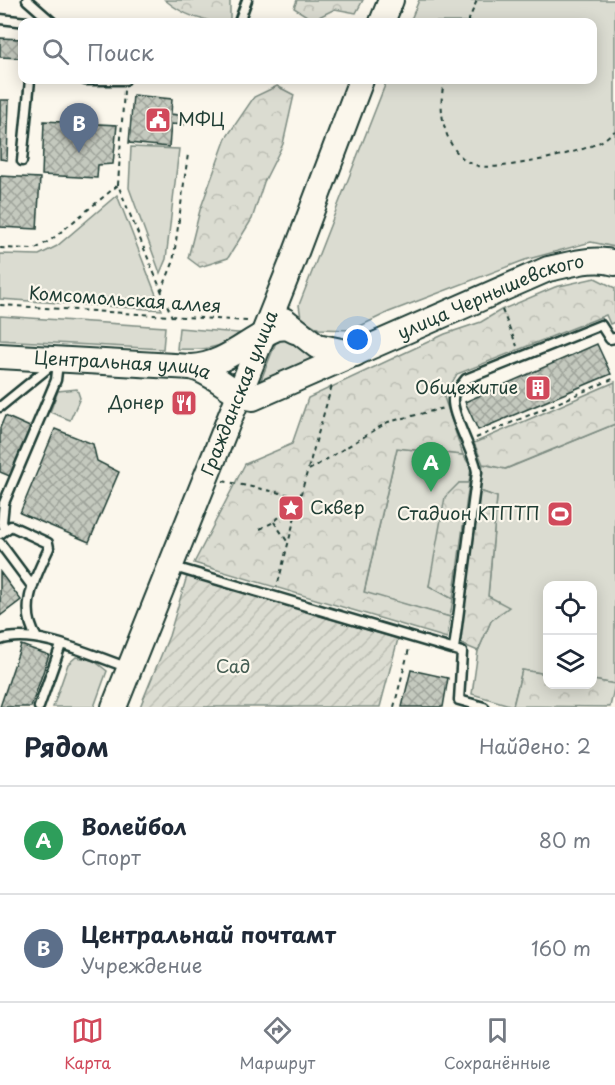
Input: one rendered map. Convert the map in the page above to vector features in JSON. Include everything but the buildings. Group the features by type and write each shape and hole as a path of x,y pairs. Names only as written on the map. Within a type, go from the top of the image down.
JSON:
{"street":[{"path":"384,18 391,0"},
{"name":"Гражданская улица","path":"255,328 273,309 359,84"},
{"name":"улица Чернышевского","path":"244,401 548,269 587,261 615,263"},
{"path":"273,309 295,331"},
{"path":"191,367 243,361 255,328 287,327 317,346 355,354"},
{"name":"Центральная улица","path":"0,356 191,367 213,375 244,401"},
{"name":"Гражданская улица","path":"114,707 206,478 244,401 243,361"}],"lane":[{"path":"27,0 47,18"},
{"path":"240,18 247,0"},
{"path":"0,19 18,21"},
{"path":"22,161 30,84"},
{"path":"454,649 477,472 452,405 453,395 466,379 601,325 610,339 615,338"},
{"path":"0,407 59,359"},
{"path":"37,638 27,620 32,586 49,548 48,543 11,526 3,531 2,522 4,503 56,380 59,359"},
{"path":"0,543 32,586"},
{"path":"170,566 462,652 459,700 484,707"},
{"path":"0,640 15,635 37,638 129,668"},
{"path":"39,707 61,645"}],"path":[{"path":"470,18 477,0"},
{"path":"125,84 118,186 172,317"},
{"path":"445,84 441,119 463,159 479,166 500,167 557,155 600,142 615,130"},
{"path":"161,292 173,262 188,154"},
{"path":"0,248 35,249 51,240 118,186"},
{"name":"Комсомольская аллея","path":"0,305 172,317 255,328"},
{"path":"501,307 522,357"},
{"path":"467,442 615,378"},
{"path":"276,592 332,383"},
{"path":"308,471 388,422 452,405"},
{"path":"206,478 300,497"},
{"path":"260,530 274,522 300,497"},
{"path":"274,522 288,544"},
{"path":"394,707 412,637"}],"green space":[{"path":"165,0 230,0 230,18 200,18 180,10"},
{"path":"297,0 363,0 356,13 335,9 317,18 310,18 294,8"},
{"path":"419,0 615,0 615,247 591,242 525,260 389,312 352,330 319,329 301,318 299,305 385,84 597,84 597,18 412,18"},
{"path":"277,86 294,95 283,144 264,182 252,219 228,258 200,267 188,258 200,210 226,138 254,97"},
{"path":"131,147 179,149 166,259 160,273 129,188"},
{"path":"117,195 162,310 0,299 0,254 39,255 57,246"},
{"path":"595,278 615,288 615,322 610,324 606,315 457,374 444,397 463,455 397,448 364,592 450,617 447,638 194,563 245,464 292,444 308,398 445,334 481,322 501,310 555,287"},
{"path":"0,316 165,327 163,349 0,340"},
{"path":"179,328 239,333 218,346 202,349 177,349"},
{"path":"280,332 329,358 259,385"},
{"path":"615,382 615,424 505,469 483,464 474,443"},
{"path":"77,389 80,398 70,420 50,412 58,391"},
{"path":"615,424 615,684 597,681 597,581 543,581 543,673 522,670 513,706 472,694 478,651 491,621 488,596 497,497 480,491 483,464 506,469"},
{"path":"397,448 463,455 471,467 469,483 459,483 429,586 453,599 450,617 364,593"},
{"path":"459,483 469,483 453,599 429,586 445,497"},
{"path":"480,491 497,497 488,596 509,607 491,621 478,651 459,643"},
{"name":"Сад","path":"187,576 398,639 380,707 140,707 169,636"},
{"path":"76,657 93,660 107,671 94,707 53,707 68,664"},
{"path":"522,670 543,673 543,689 597,689 597,681 615,684 610,707 513,706"}],"place":[{"name":"МФЦ","path":"158,120"},
{"name":"Центральнай почтамт","path":"79,153"},
{"name":"Общежитие","path":"538,388"},
{"name":"Донер","path":"184,403"},
{"name":"Волейбол","path":"431,492"},
{"name":"Сквер","path":"291,508"},
{"name":"Стадион КТПТП","path":"560,514"}]}
